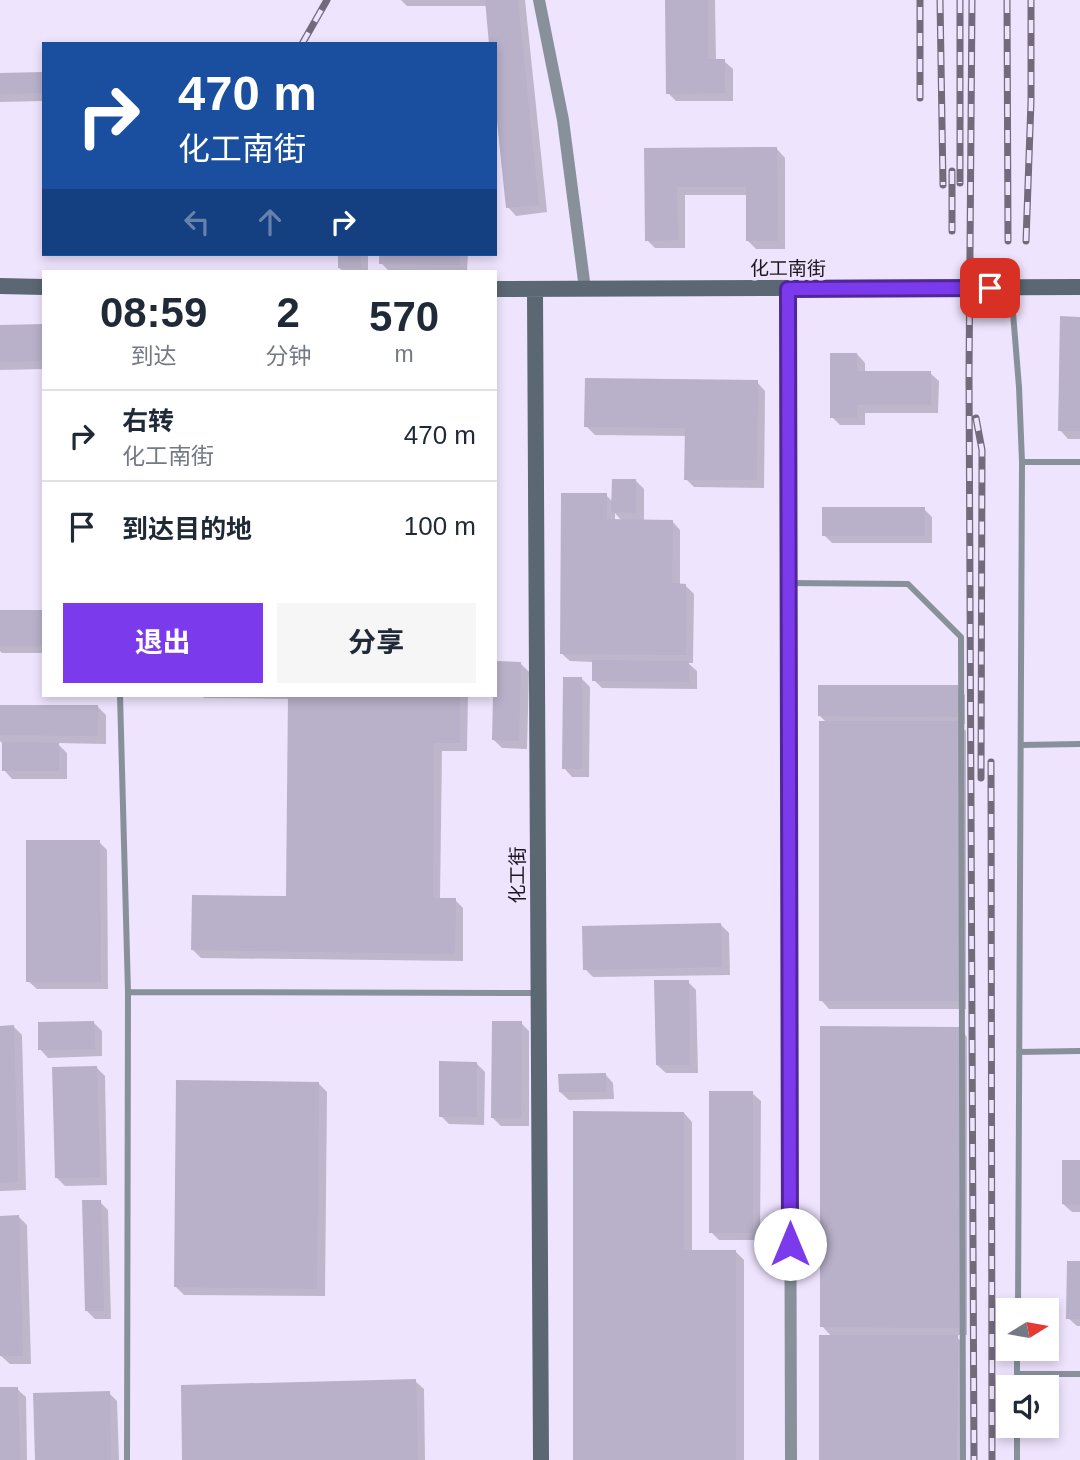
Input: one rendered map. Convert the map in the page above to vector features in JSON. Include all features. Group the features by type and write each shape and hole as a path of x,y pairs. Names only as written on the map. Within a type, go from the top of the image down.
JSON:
{"street":[{"path":"539,0 563,120 585,289"},
{"path":"0,286 42,287"},
{"name":"化工南街","path":"497,289 1080,287"},
{"path":"788,289 791,1460"},
{"name":"化工街","path":"535,290 541,1460"}],"lane":[{"path":"1011,287 1022,463 1018,1298"},
{"path":"1022,463 1080,462"},
{"path":"788,583 908,584 961,637 963,1460"},
{"path":"120,697 128,992 127,1460"},
{"path":"1021,745 1080,744"},
{"path":"128,992 538,993"},
{"path":"1019,1052 1080,1051"},
{"path":"1017,1362 1017,1374 1080,1374"},
{"path":"1017,1438 1017,1460"}],"building":[{"path":"485,0 518,0 539,205 506,208 497,121 497,42 489,42"},
{"path":"665,0 708,0 708,59 725,59 725,93 666,94"},
{"path":"42,72 42,93 0,94 0,73"},
{"path":"777,147 778,241 746,241 746,187 677,187 678,240 645,241 644,148"},
{"path":"338,256 361,256 361,268 338,268"},
{"path":"379,256 460,256 460,265 379,264"},
{"path":"1060,316 1080,317 1080,431 1058,431"},
{"path":"42,324 42,361 0,362 0,325"},
{"path":"830,353 857,353 857,371 931,371 931,405 857,405 857,418 830,418"},
{"path":"585,378 758,380 757,480 684,480 685,428 584,427"},
{"path":"612,479 636,479 636,513 611,512"},
{"path":"561,493 607,493 607,519 673,520 672,583 686,584 686,655 560,654"},
{"path":"822,507 925,507 925,536 822,536"},
{"path":"0,610 42,610 42,646 0,646"},
{"path":"592,660 689,661 689,682 592,681"},
{"path":"497,661 521,662 519,741 492,740 493,697 497,697"},
{"path":"563,677 582,677 582,769 562,769"},
{"path":"818,685 958,685 958,717 818,716"},
{"path":"288,697 460,697 460,743 434,743 433,898 456,898 455,954 191,950 192,895 286,896"},
{"path":"0,705 98,705 98,736 0,735"},
{"path":"819,721 959,721 959,1001 819,1001"},
{"path":"2,742 59,743 59,771 2,771"},
{"path":"26,840 100,840 101,982 26,982"},
{"path":"721,923 722,967 583,970 582,926"},
{"path":"654,980 689,980 690,1065 656,1065"},
{"path":"94,1021 95,1049 38,1050 38,1022"},
{"path":"492,1021 522,1021 521,1118 491,1118"},
{"path":"14,1025 18,1182 0,1183 0,1026"},
{"path":"820,1026 960,1027 959,1328 820,1327"},
{"path":"439,1061 477,1062 477,1117 439,1117"},
{"path":"97,1066 100,1177 55,1178 52,1067"},
{"path":"606,1073 606,1092 559,1092 558,1074"},
{"path":"176,1080 319,1082 317,1289 174,1287"},
{"path":"709,1091 753,1091 753,1233 709,1233"},
{"path":"573,1111 684,1112 684,1250 736,1250 736,1460 573,1460"},
{"path":"1062,1160 1080,1160 1080,1205 1062,1204"},
{"path":"82,1200 101,1200 104,1311 85,1311"},
{"path":"19,1215 23,1356 0,1356 0,1216"},
{"path":"1067,1261 1080,1261 1080,1319 1066,1319"},
{"path":"819,1335 958,1335 957,1460 819,1460"},
{"path":"416,1379 418,1460 182,1460 181,1385"},
{"path":"0,1387 18,1387 20,1460 0,1460"},
{"path":"110,1391 111,1460 35,1460 33,1393"}],"railway":[{"path":"303,42 327,0"},
{"path":"920,0 920,98"},
{"path":"940,0 943,185"},
{"path":"960,0 960,183"},
{"path":"972,0 969,375 974,1460"},
{"path":"1007,0 1008,241"},
{"path":"1026,241 1031,0"},
{"path":"952,171 952,231"},
{"path":"976,418 982,450 981,778"},
{"path":"991,762 992,1460"}],"route":[{"path":"790,1244 788,289 990,288"}]}
